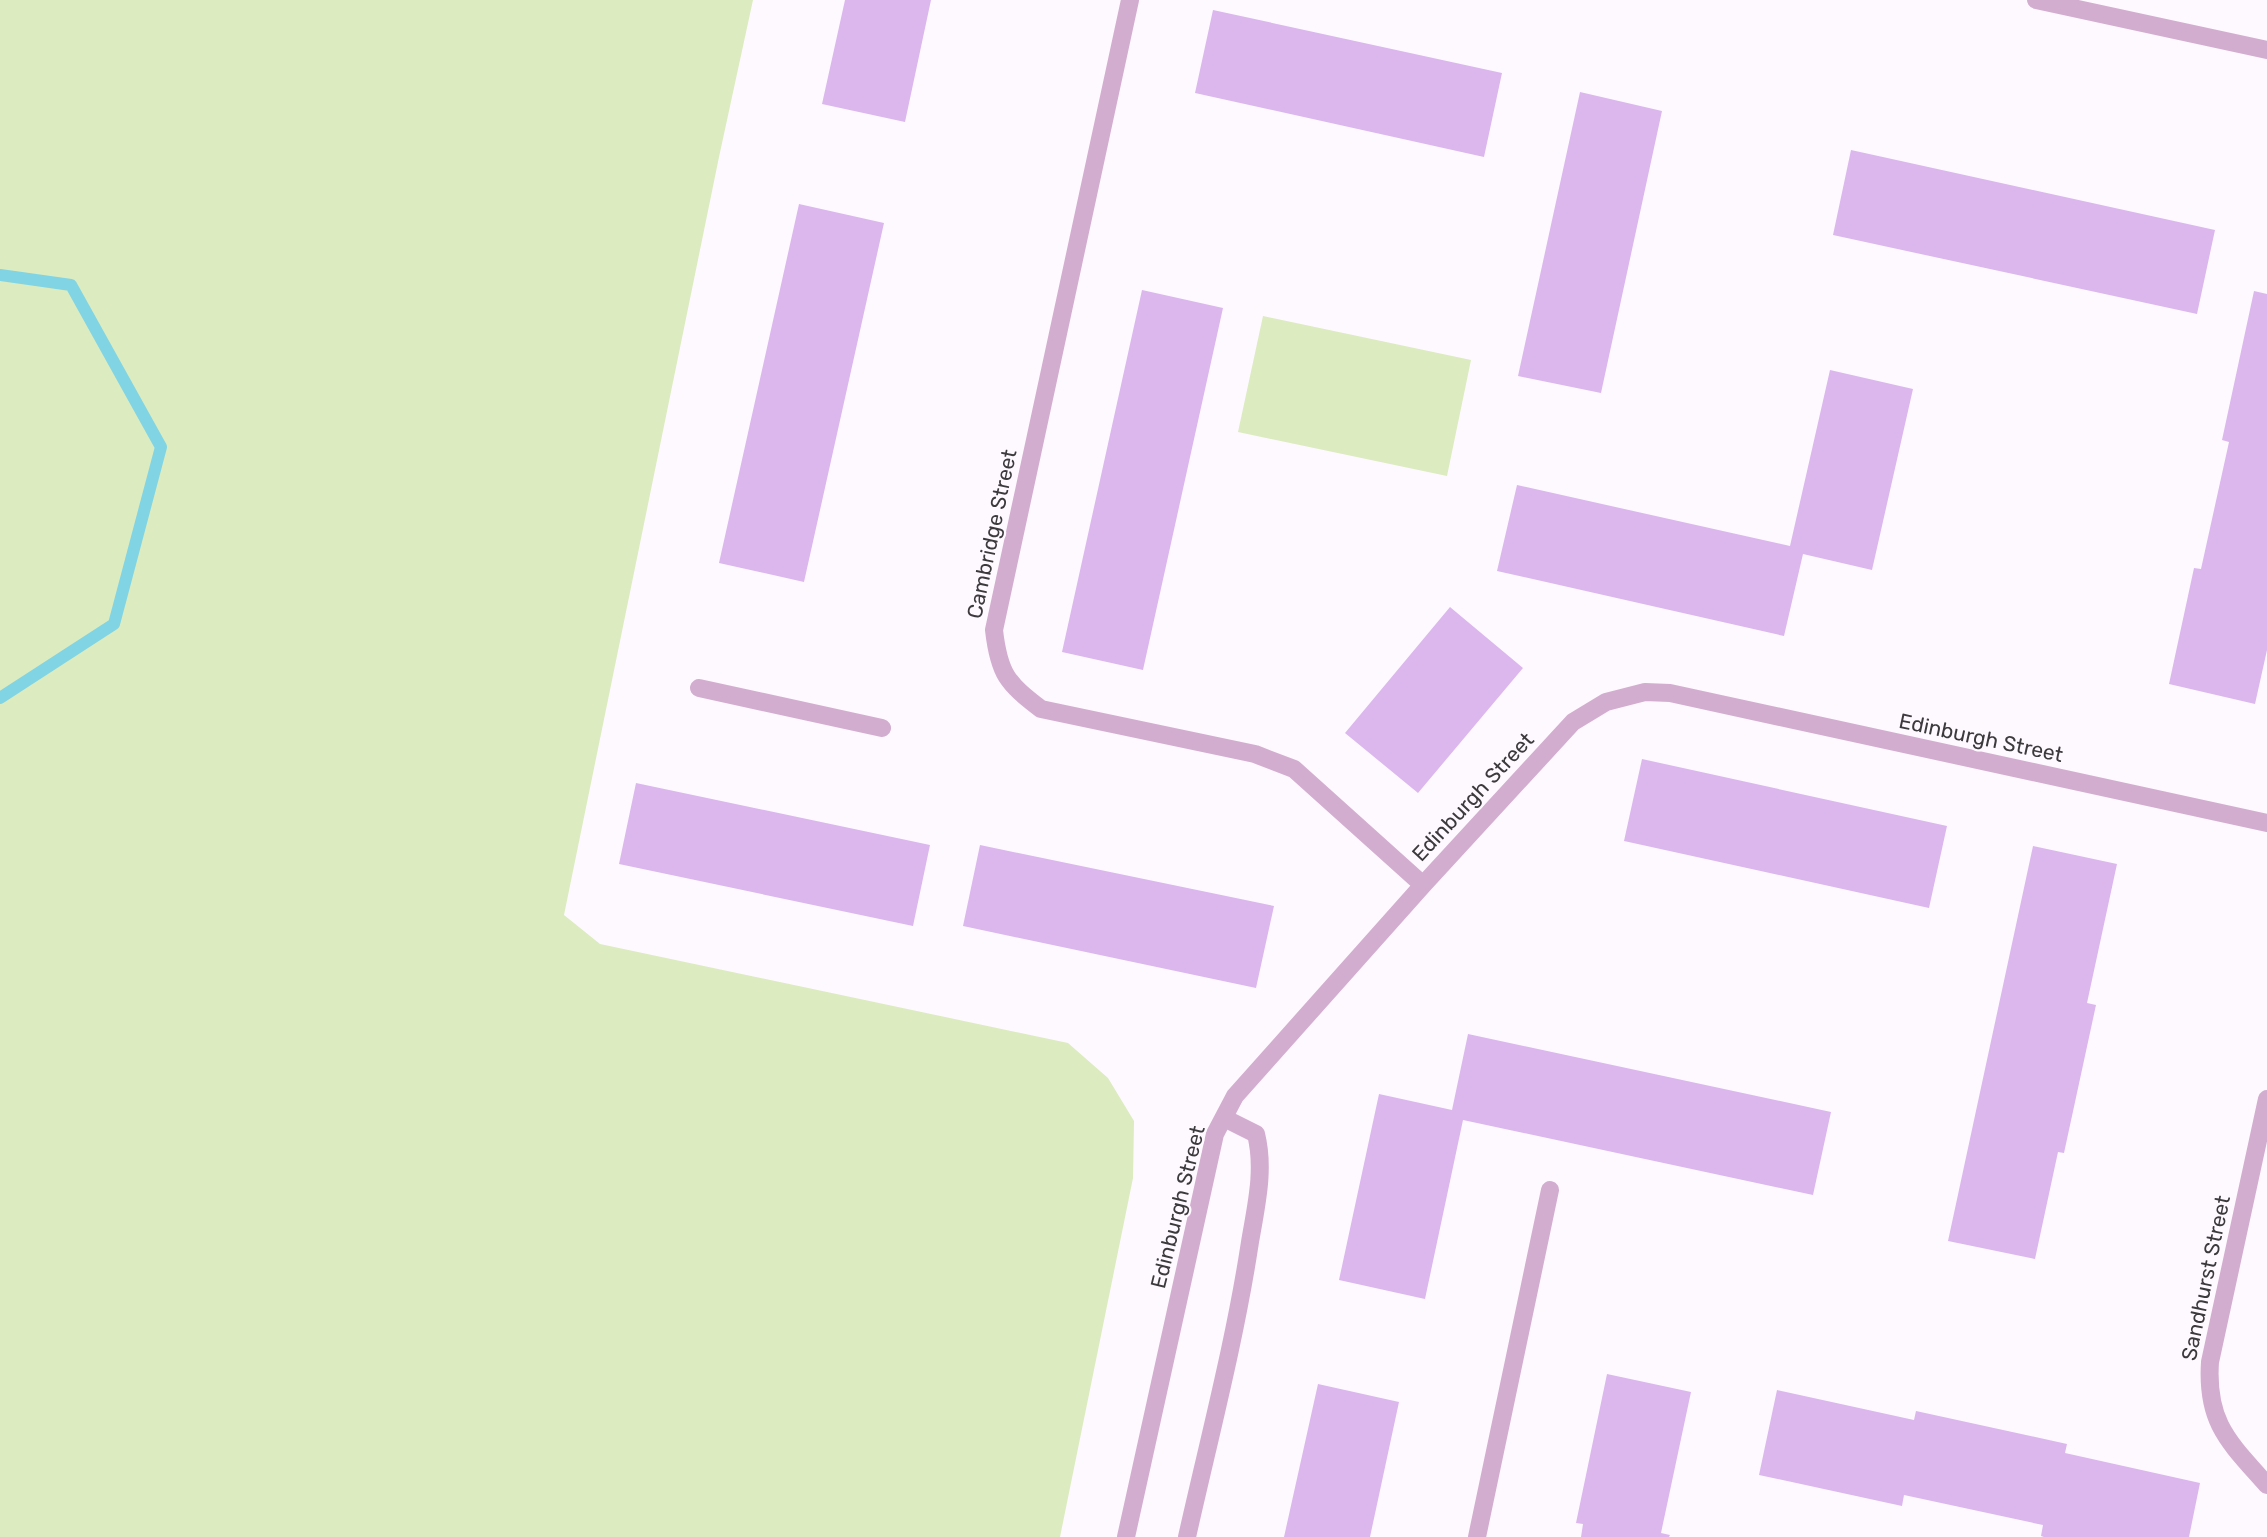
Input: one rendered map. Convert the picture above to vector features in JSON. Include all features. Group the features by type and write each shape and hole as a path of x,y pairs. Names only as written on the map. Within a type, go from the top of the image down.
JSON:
{"street":[{"name":"Cambridge Street","path":"1130,0 994,630 997,655 1004,673 1015,689 1041,709 1255,754 1294,769 1423,885"},
{"path":"2036,0 2267,50"},
{"path":"699,688 882,728"},
{"name":"Edinburgh Street","path":"1126,1537 1215,1134 1235,1096 1423,885 1573,722 1606,702 1646,692 1681,696 2267,823"},
{"name":"Sandhurst Street","path":"2267,1100 2210,1362 2208,1384 2213,1412 2226,1438 2267,1485"},
{"path":"1187,1537 1244,1284 1261,1176 1260,1149 1256,1134 1224,1118"},
{"path":"1477,1537 1550,1190"}],"green space":[{"path":"0,0 753,0 564,915 600,944 1068,1043 1108,1078 1134,1121 1133,1178 1060,1537 0,1537"},
{"path":"1263,316 1471,360 1447,476 1238,432"}],"building":[{"path":"845,0 931,0 905,122 822,104"},
{"path":"1213,10 1502,73 1484,157 1195,93"},
{"path":"1580,92 1662,111 1601,393 1518,376"},
{"path":"1851,150 2215,230 2197,314 1833,235"},
{"path":"799,204 884,223 804,582 719,563"},
{"path":"1142,290 1223,308 1143,670 1062,652"},
{"path":"2254,291 2267,294 2267,650 2255,704 2169,684 2194,568 2201,569 2229,442 2222,440"},
{"path":"1830,370 1913,389 1872,570 1803,554 1784,636 1497,571 1517,485 1790,546"},
{"path":"1450,607 1523,668 1418,793 1345,733"},
{"path":"1642,759 1947,826 1929,908 1624,841"},
{"path":"636,783 930,845 913,926 619,864"},
{"path":"980,845 1274,906 1256,988 963,926"},
{"path":"2033,846 2117,864 2087,1003 2096,1005 2064,1153 2058,1152 2035,1259 1948,1241"},
{"path":"1468,1034 1831,1112 1813,1195 1463,1120 1425,1299 1339,1280 1379,1094 1452,1110"},
{"path":"1607,1374 1691,1392 1661,1533 1670,1535 1669,1537 1581,1537 1583,1524 1576,1523"},
{"path":"1318,1384 1399,1402 1370,1537 1284,1537"},
{"path":"1777,1390 1914,1420 1916,1411 2067,1444 2065,1453 2200,1483 2189,1537 2044,1537 2041,1536 2043,1525 1904,1495 1902,1506 1759,1475"}],"waterway":[{"path":"0,275 71,285 161,447 114,624 0,698"}]}
